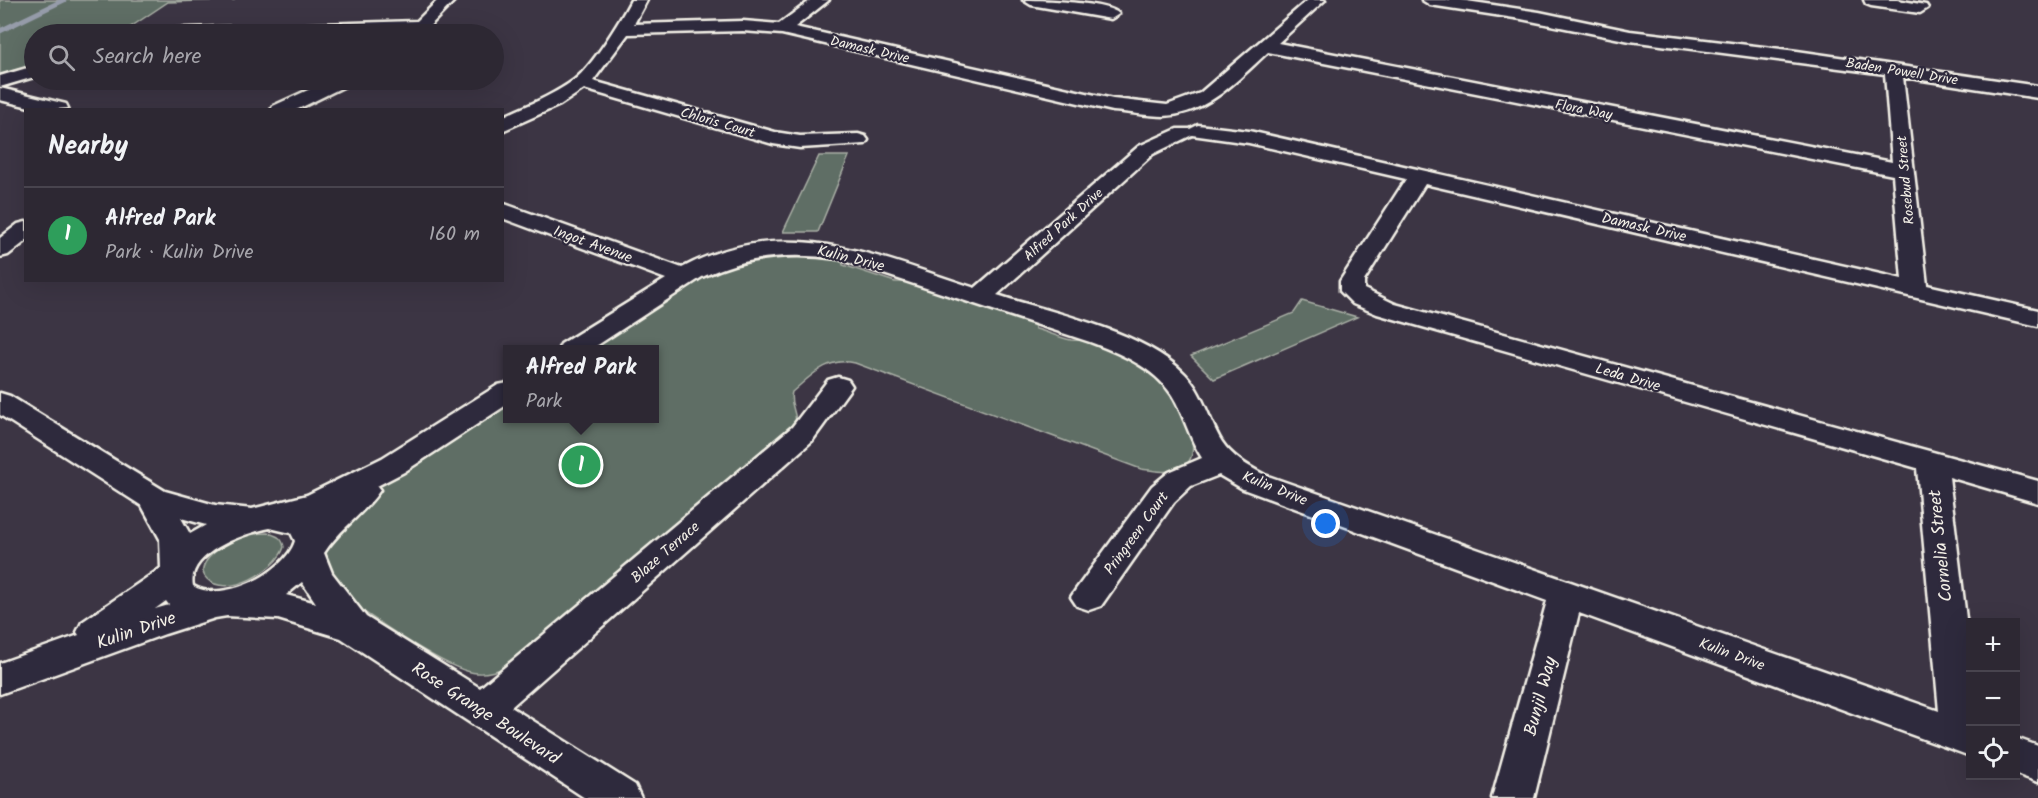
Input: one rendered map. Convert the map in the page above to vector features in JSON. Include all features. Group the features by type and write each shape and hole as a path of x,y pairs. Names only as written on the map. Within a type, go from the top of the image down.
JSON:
{"street":[{"path":"424,24 447,0"},
{"path":"504,124 553,101 582,83 623,29 639,0"},
{"path":"782,29 821,0"},
{"path":"1031,0 1111,14"},
{"path":"1146,150 1161,117 1207,97 1317,0"},
{"name":"Baden Powell Drive","path":"1430,0 2038,92"},
{"path":"1871,1 1896,2 1920,8"},
{"name":"Damask Drive","path":"623,29 743,26 782,29 1161,117"},
{"name":"Flora Way","path":"1265,46 1904,171"},
{"name":"Rosebud Street","path":"1893,70 1915,290"},
{"path":"0,82 24,74"},
{"name":"Chloris Court","path":"582,83 773,138 800,142 858,140"},
{"path":"284,108 322,90"},
{"path":"0,94 59,108"},
{"path":"1199,125 1207,97"},
{"path":"1161,117 1191,111 1199,125"},
{"path":"1161,117 1166,131 1199,125"},
{"name":"Damask Drive","path":"1199,125 2038,318"},
{"name":"Alfred Park Drive","path":"980,297 1146,150 1199,125"},
{"name":"Leda Drive","path":"1419,176 1352,281 1352,291 1362,299 1398,312 2038,492"},
{"name":"Ingot Avenue","path":"504,211 684,277"},
{"path":"0,250 24,232"},
{"name":"Kulin Drive","path":"579,345 684,277 715,261 776,248 808,248 854,256 1099,336 1149,359 1182,388 1196,413 1204,437 1221,462 1266,488 1966,738"},
{"name":"Blaze Terrace","path":"481,710 788,447 815,420 838,386"},
{"path":"0,402 154,500 215,516 261,518 318,503 393,465 503,394"},
{"name":"Pringreen Court","path":"1089,597 1163,494 1180,479 1221,462"},
{"name":"Cornelia Street","path":"1932,462 1966,738"},
{"path":"309,550 338,513 393,465"},
{"path":"154,500 177,539 175,590 183,598 196,604 221,604"},
{"name":"Kulin Drive","path":"58,657 176,572 190,551 208,538 229,527 261,518"},
{"name":"Rose Grange Boulevard","path":"261,518 289,518 303,523 311,533 309,550 317,578 353,627"},
{"name":"Kulin Drive","path":"0,679 154,623 253,596 276,585 295,570 309,550"},
{"name":"Bunjil Way","path":"1513,798 1566,594"},
{"name":"Rose Grange Boulevard","path":"221,604 278,606 353,627 620,798"},
{"path":"2020,757 2038,764"}],"green space":[{"path":"0,0 235,0 168,2 135,24 24,24 24,68 0,76"},
{"path":"819,156 849,156 818,232 783,232"},
{"path":"796,253 842,259 843,265 895,282 910,282 1032,322 1036,329 1067,339 1085,340 1105,346 1127,356 1157,377 1178,405 1186,421 1192,437 1192,452 1187,464 1174,471 1141,469 855,363 836,363 820,369 792,392 795,426 513,665 495,671 477,673 449,664 393,631 337,592 326,559 327,546 360,501 438,444 503,402 503,423 659,423 659,345 590,345 697,276 722,265"},
{"path":"1302,301 1357,317 1214,379 1191,356 1294,313"},
{"path":"268,533 279,537 284,547 280,556 262,573 238,584 226,586 207,579 203,572 204,566 215,552 238,538"}],"waterway":[{"path":"0,31 64,0"}],"place":[{"name":"Alfred Park","path":"581,465"}]}
